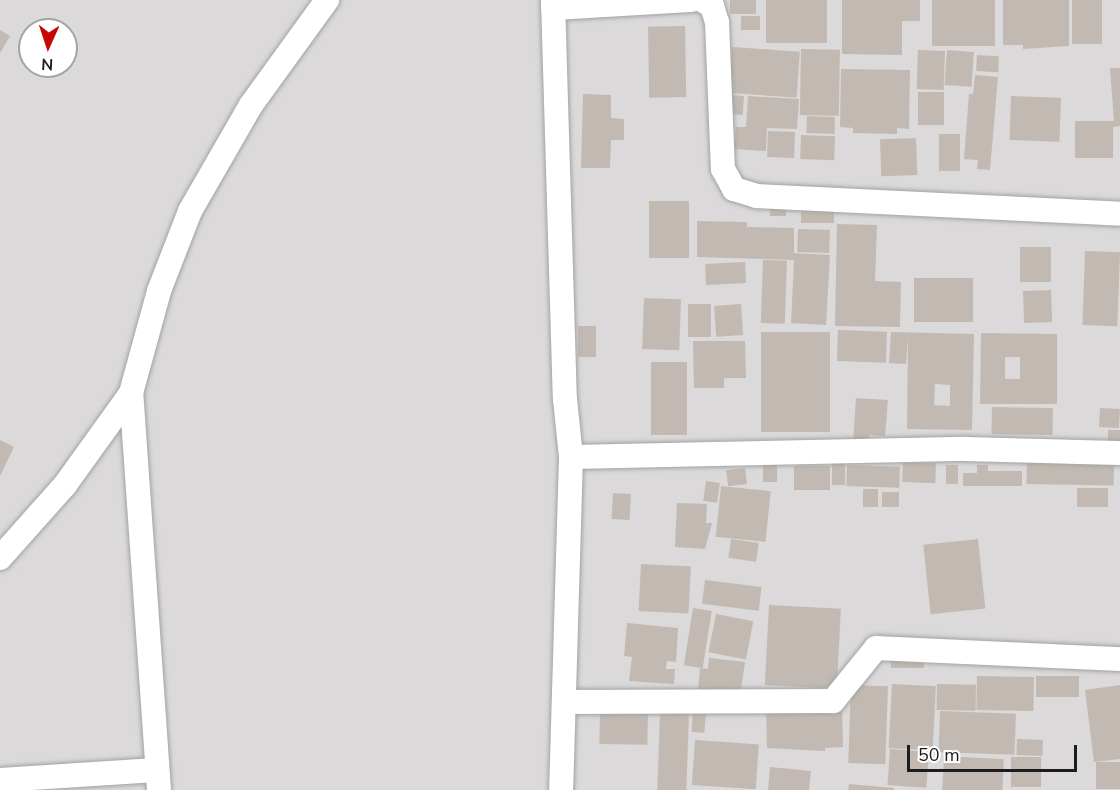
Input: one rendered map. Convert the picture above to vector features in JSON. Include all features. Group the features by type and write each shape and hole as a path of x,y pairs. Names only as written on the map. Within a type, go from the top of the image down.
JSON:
{"street":[{"path":"0,780 157,780 131,393 159,291 190,211 251,105 327,0"},
{"path":"561,790 567,702 572,457 565,399 553,4 691,0"},
{"path":"702,0 712,6 717,22 723,169 734,189 757,196 1120,214"},
{"path":"0,558 65,485 131,393"},
{"path":"572,457 966,449 1120,453"},
{"path":"567,702 833,701 876,648 1120,659"}],"shaded area":[{"path":"0,0 1120,0 1120,790 0,790"}],"building":[{"path":"730,0 756,0 756,14 730,14"},
{"path":"766,0 827,0 827,43 766,43"},
{"path":"842,0 920,0 920,21 902,21 902,55 842,54"},
{"path":"932,0 995,0 995,46 932,46"},
{"path":"1003,0 1069,0 1069,46 1023,49 1023,45 1003,45"},
{"path":"1072,0 1102,0 1102,44 1072,44"},
{"path":"741,16 760,16 760,30 741,30"},
{"path":"685,26 686,97 649,98 648,27"},
{"path":"0,30 10,36 0,53"},
{"path":"732,47 800,52 797,98 729,93"},
{"path":"801,49 840,50 839,116 800,115"},
{"path":"918,50 945,51 944,90 917,89"},
{"path":"947,50 974,52 971,87 945,85"},
{"path":"977,55 999,56 998,72 976,71"},
{"path":"1110,68 1120,68 1120,126 1113,127 1113,158 1075,158 1075,121 1114,121"},
{"path":"841,69 910,70 909,129 897,128 897,134 853,133 853,128 840,127"},
{"path":"975,75 998,77 990,170 977,169 978,160 964,159 969,94 973,94"},
{"path":"918,92 944,92 944,125 918,125"},
{"path":"583,94 611,95 611,118 624,119 624,140 611,140 610,168 581,168"},
{"path":"730,95 744,96 743,115 729,114"},
{"path":"748,96 799,99 797,129 767,128 766,151 734,149 736,127 746,127"},
{"path":"1011,96 1061,98 1059,142 1009,140"},
{"path":"807,116 835,117 834,134 806,133"},
{"path":"768,131 795,132 794,158 767,157"},
{"path":"939,134 960,134 960,171 939,171"},
{"path":"801,135 835,136 834,160 800,159"},
{"path":"916,138 917,175 881,176 880,139"},
{"path":"770,200 786,200 786,216 770,216"},
{"path":"649,201 689,201 689,258 649,258"},
{"path":"801,207 834,207 834,223 801,223"},
{"path":"697,221 747,222 746,243 747,227 794,228 794,253 830,255 826,325 791,323 794,260 697,257"},
{"path":"837,224 877,225 875,281 901,282 900,327 835,326"},
{"path":"798,229 830,230 829,253 797,252"},
{"path":"1020,247 1051,247 1051,282 1020,282"},
{"path":"1085,251 1120,252 1117,326 1082,325"},
{"path":"763,260 787,261 785,324 761,323"},
{"path":"745,262 746,283 706,285 705,264"},
{"path":"914,278 973,278 973,322 914,322"},
{"path":"1051,290 1052,322 1024,323 1023,291"},
{"path":"644,298 681,299 679,350 642,349"},
{"path":"688,304 711,304 711,337 688,337"},
{"path":"741,304 743,335 716,337 714,306"},
{"path":"578,326 596,326 596,357 578,357"},
{"path":"838,330 887,332 886,363 837,361"},
{"path":"761,332 830,332 830,432 761,432"},
{"path":"891,332 974,334 972,430 907,429 908,336 906,364 889,363","holes":["935,384 950,385 950,406 934,405"]},
{"path":"981,333 1057,334 1057,404 980,404","holes":["1005,357 1020,357 1020,379 1005,379"]},
{"path":"693,341 745,341 746,378 724,378 724,388 694,388"},
{"path":"651,362 687,362 687,435 651,435"},
{"path":"856,398 888,400 885,436 869,435 869,445 853,444"},
{"path":"992,407 1053,408 1053,435 992,434"},
{"path":"1100,408 1120,409 1119,428 1099,427"},
{"path":"1108,430 1120,430 1120,442 1108,442"},
{"path":"0,440 14,447 0,476"},
{"path":"1027,459 1114,461 1114,486 1027,484"},
{"path":"763,461 777,461 777,482 763,482"},
{"path":"903,462 936,463 935,483 902,482"},
{"path":"832,463 845,463 845,485 832,485"},
{"path":"847,465 900,467 899,488 846,486"},
{"path":"946,465 958,465 958,484 946,484"},
{"path":"977,465 988,465 988,471 1022,471 1022,486 963,486 963,473 977,473"},
{"path":"794,466 830,466 830,490 794,490"},
{"path":"745,468 747,484 728,486 726,470"},
{"path":"706,481 720,483 717,503 703,501"},
{"path":"721,486 771,491 765,542 716,537"},
{"path":"1077,488 1108,488 1108,507 1077,507"},
{"path":"863,489 878,489 878,507 863,507"},
{"path":"882,492 899,492 899,507 882,507"},
{"path":"613,493 631,494 630,520 612,519"},
{"path":"677,503 707,504 706,523 712,523 705,549 675,547"},
{"path":"731,539 759,543 756,562 728,558"},
{"path":"978,539 985,609 931,614 923,545"},
{"path":"641,564 691,567 688,614 639,611"},
{"path":"705,580 762,587 759,611 702,604"},
{"path":"769,605 841,609 837,689 765,685"},
{"path":"693,608 712,611 703,668 684,665"},
{"path":"716,614 753,621 746,660 709,652"},
{"path":"627,623 678,628 676,662 667,661 666,669 675,669 674,684 629,681 632,657 624,656"},
{"path":"891,656 924,656 924,668 891,668"},
{"path":"709,658 745,662 740,696 698,691 700,668 708,669"},
{"path":"977,676 1034,677 1033,711 976,710"},
{"path":"1036,676 1079,676 1079,697 1036,697"},
{"path":"892,684 936,686 933,750 889,748"},
{"path":"937,684 976,685 976,711 937,710"},
{"path":"851,685 888,686 885,764 848,763"},
{"path":"1120,685 1120,759 1094,762 1085,690"},
{"path":"842,707 843,747 825,748 825,751 767,748 766,709"},
{"path":"600,709 648,710 647,745 599,744"},
{"path":"693,709 706,710 704,733 691,732"},
{"path":"940,711 1016,714 1015,755 939,752"},
{"path":"660,713 689,714 686,790 657,790"},
{"path":"1017,739 1043,740 1042,756 1016,755"},
{"path":"695,740 759,744 756,789 692,785"},
{"path":"890,749 929,752 926,788 887,785"},
{"path":"944,756 1004,759 1002,790 942,790"},
{"path":"1011,757 1041,757 1041,787 1011,787"},
{"path":"1096,762 1120,762 1120,789 1096,789"},
{"path":"770,767 811,771 809,790 768,790"},
{"path":"849,784 894,788 894,790 848,790"}]}
